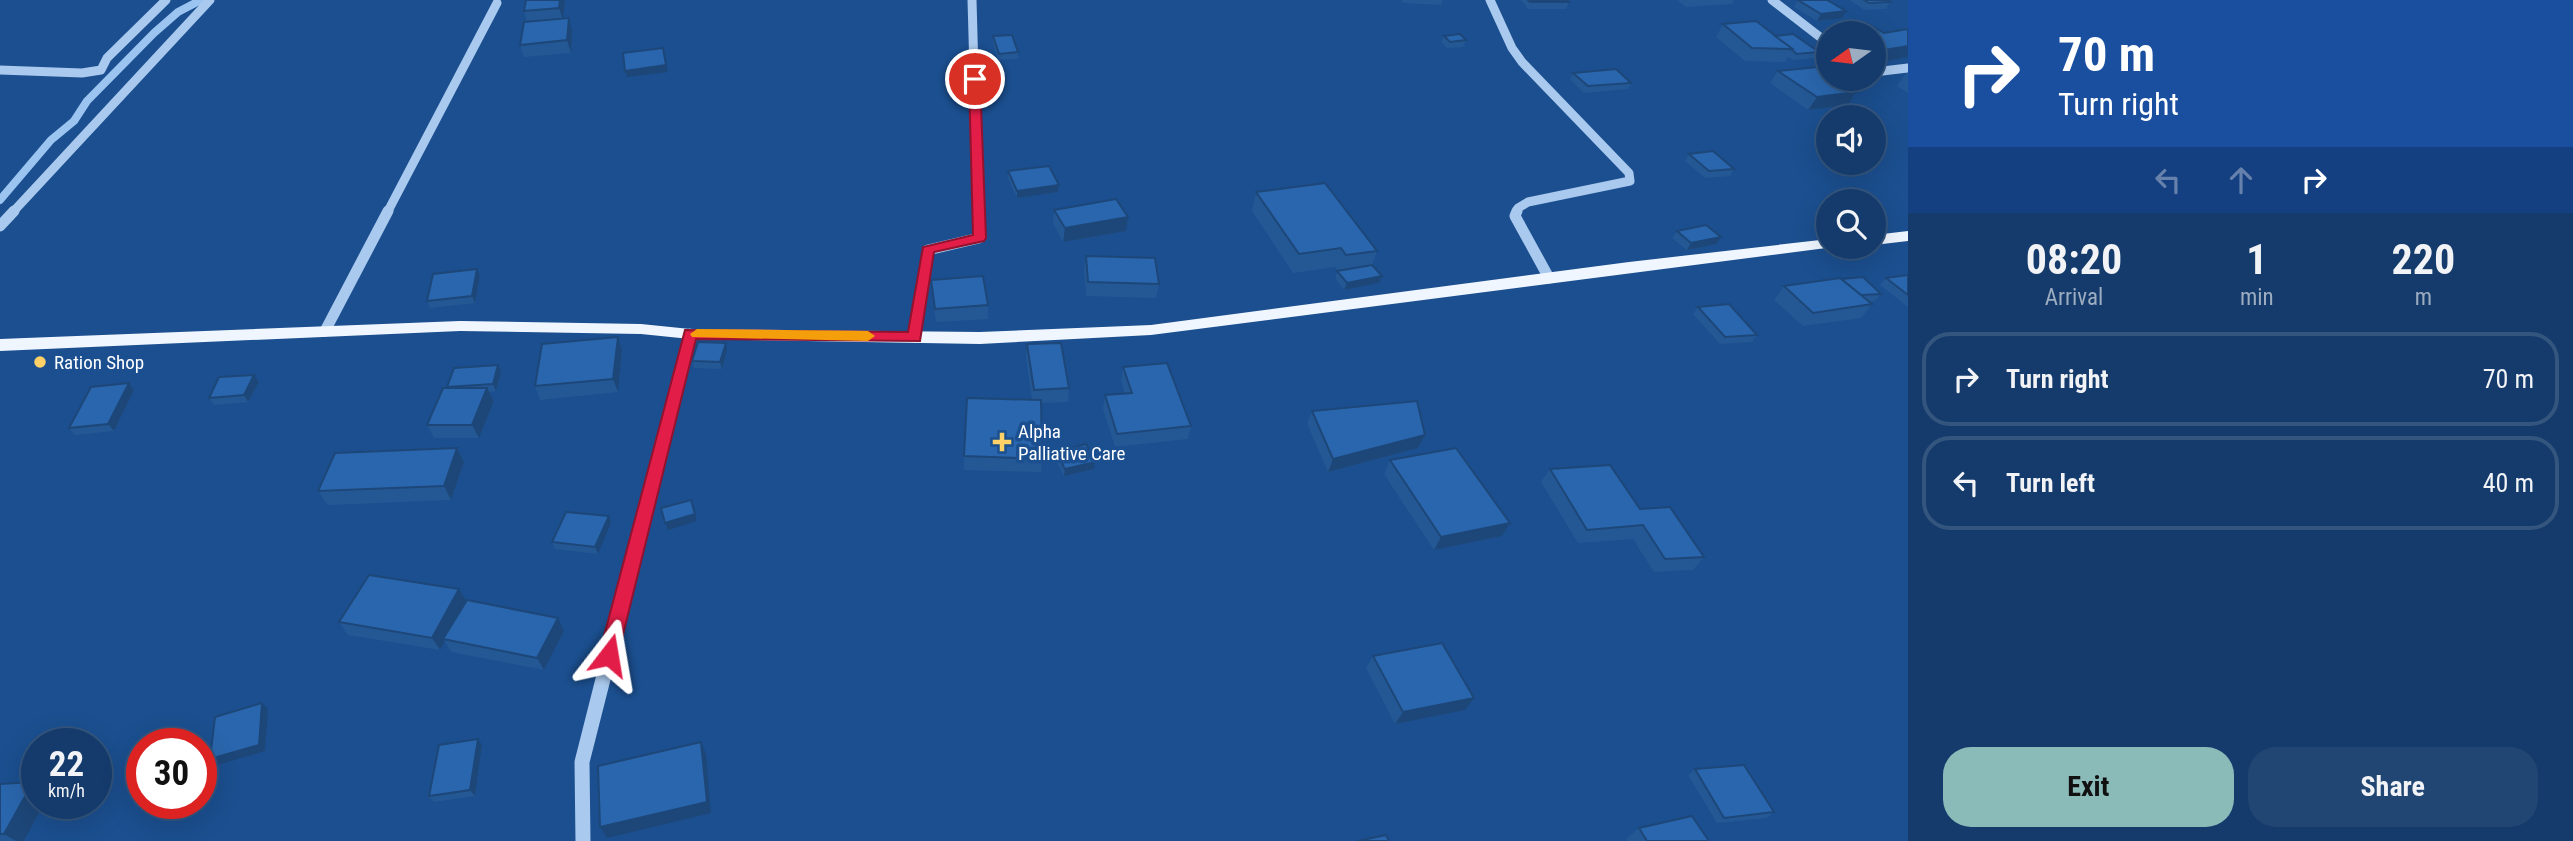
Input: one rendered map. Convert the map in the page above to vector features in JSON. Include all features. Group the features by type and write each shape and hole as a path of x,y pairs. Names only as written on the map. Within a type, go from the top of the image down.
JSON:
{"main road":[{"path":"1886,239 1908,236"},
{"path":"0,345 460,326 641,329 690,334 980,338 1151,330 1816,246"}],"street":[{"path":"0,70 82,73 101,70 107,58 166,0"},
{"path":"0,226 210,0"},
{"path":"915,337 928,250 979,238 972,0"},
{"path":"1490,0 1522,62 1629,173 1630,181 1625,184 1528,202 1518,208 1515,216 1549,278"},
{"path":"1772,0 1816,34"},
{"path":"326,331 497,3"},
{"path":"1886,71 1908,68"},
{"path":"583,841 582,762 690,334"}],"building":[{"path":"526,0 560,0 559,8 524,11"},
{"path":"1528,0 1567,0 1569,2 1530,2"},
{"path":"1798,0 1827,0 1846,11 1821,14"},
{"path":"1864,0 1887,0 1890,2 1869,3"},
{"path":"569,18 567,40 520,45 524,22"},
{"path":"1756,21 1793,49 1752,48 1723,24"},
{"path":"1908,29 1908,46 1886,50 1886,33"},
{"path":"1460,34 1466,40 1450,42 1444,36"},
{"path":"1793,34 1816,52 1797,54 1775,36"},
{"path":"1012,35 1018,52 999,54 993,36"},
{"path":"663,48 666,65 625,71 623,53"},
{"path":"1816,67 1816,91 1856,92 1817,97 1778,71"},
{"path":"1616,69 1631,83 1588,86 1573,73"},
{"path":"1713,151 1734,169 1709,171 1689,154"},
{"path":"1049,166 1059,185 1017,191 1008,171"},
{"path":"1325,183 1377,251 1346,255 1341,248 1299,254 1256,192"},
{"path":"1116,199 1128,217 1065,228 1054,210"},
{"path":"1706,225 1721,237 1691,243 1677,231"},
{"path":"1086,256 1155,258 1159,284 1088,282"},
{"path":"1372,265 1382,276 1347,283 1337,271"},
{"path":"477,269 472,296 427,301 433,274"},
{"path":"1908,275 1908,295 1886,278"},
{"path":"983,276 988,305 935,309 931,280"},
{"path":"1863,277 1881,294 1861,295 1841,279"},
{"path":"1840,278 1872,304 1813,313 1784,286"},
{"path":"1729,304 1757,335 1725,337 1698,307"},
{"path":"618,337 613,379 535,386 542,344"},
{"path":"698,342 726,343 720,362 692,361"},
{"path":"1061,343 1069,388 1034,390 1027,344"},
{"path":"1167,363 1191,426 1117,434 1105,395 1132,393 1123,367"},
{"path":"498,365 493,384 447,387 454,368"},
{"path":"254,375 244,395 209,398 219,377"},
{"path":"129,383 108,424 69,428 91,387"},
{"path":"443,388 487,388 472,425 427,425"},
{"path":"967,398 1041,400 1042,459 964,456"},
{"path":"1417,401 1425,435 1333,459 1312,411"},
{"path":"1086,444 1095,462 1065,469 1056,452"},
{"path":"457,448 444,486 318,491 335,453"},
{"path":"1456,448 1510,523 1441,537 1390,460"},
{"path":"1610,465 1640,509 1670,507 1704,557 1665,559 1643,525 1587,530 1550,469"},
{"path":"691,500 695,514 665,523 661,508"},
{"path":"566,512 609,516 595,547 552,542"},
{"path":"369,575 459,589 432,638 339,622"},
{"path":"467,600 558,618 537,658 443,639"},
{"path":"1442,643 1474,698 1403,712 1373,656"},
{"path":"262,703 259,745 217,757 215,717"},
{"path":"478,739 470,790 429,796 439,745"},
{"path":"701,742 707,802 600,827 598,766"},
{"path":"1744,765 1774,812 1724,818 1695,769"},
{"path":"21,783 21,804 4,834 0,834 0,784"},
{"path":"1692,816 1709,841 1647,841 1639,828"},
{"path":"1386,835 1389,841 1358,841"}],"waterway":[{"path":"0,200 51,140 74,121 87,101 154,33 178,12 201,0"}],"slow traffic":[{"path":"697,334 868,336"}],"place":[{"name":"Ration Shop","path":"40,362"},
{"name":"Alpha Palliative Care","path":"1002,442"}],"route":[{"path":"609,655 690,334 915,337 928,250 979,238 975,79"}]}
